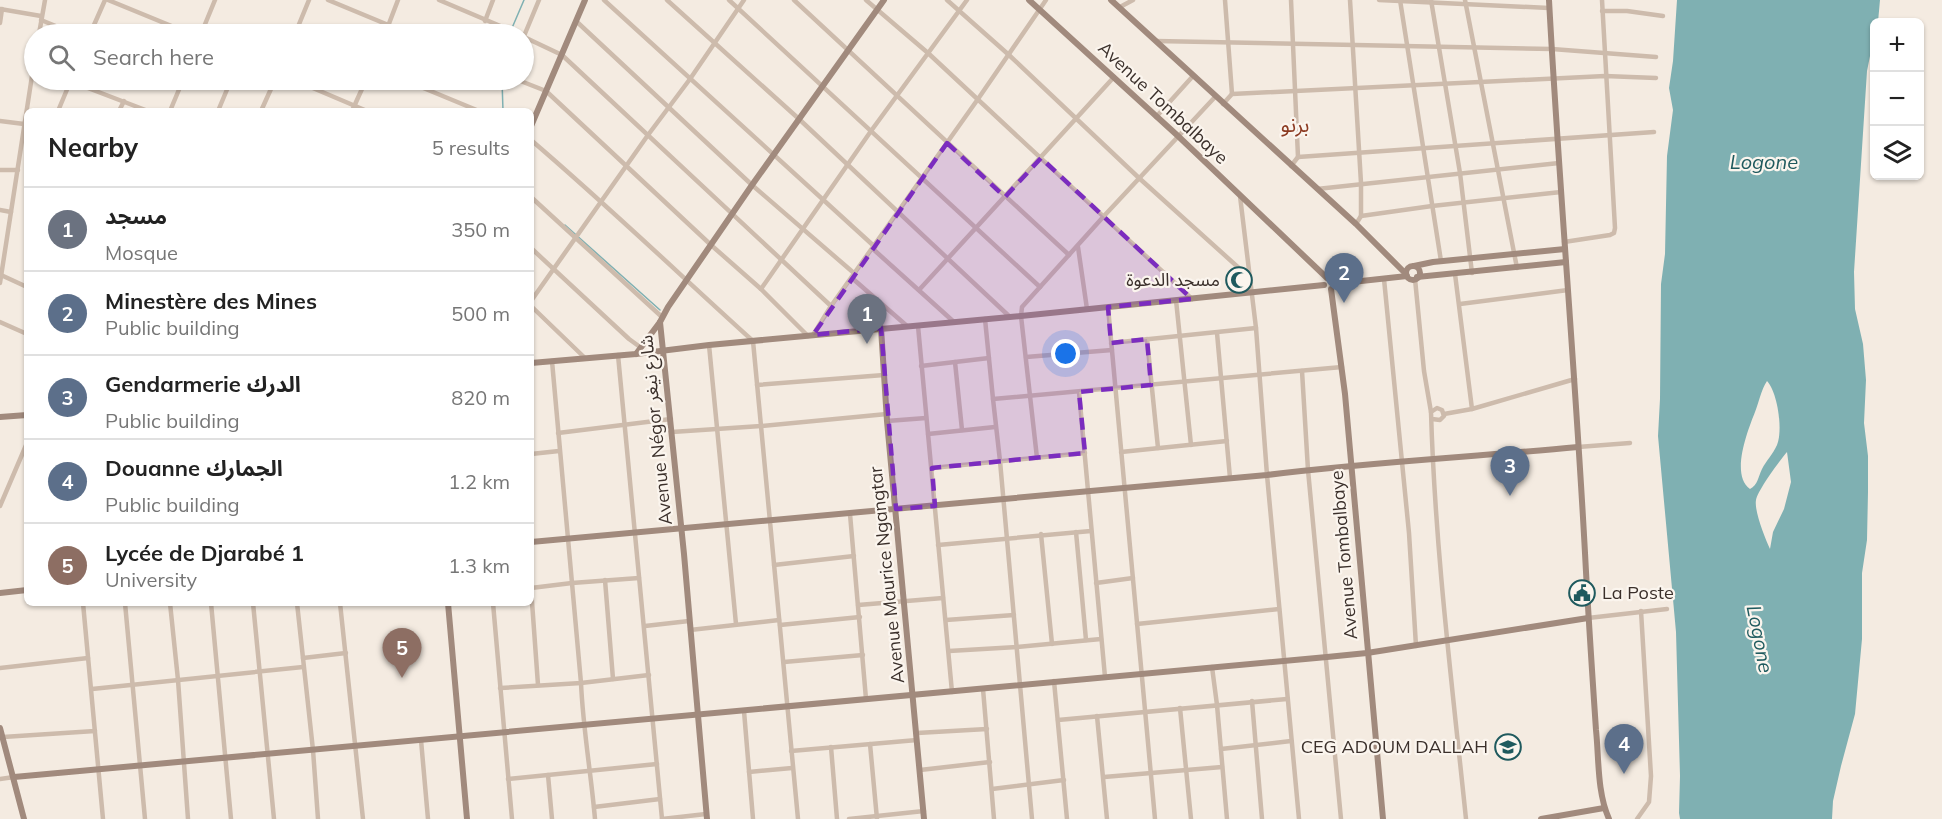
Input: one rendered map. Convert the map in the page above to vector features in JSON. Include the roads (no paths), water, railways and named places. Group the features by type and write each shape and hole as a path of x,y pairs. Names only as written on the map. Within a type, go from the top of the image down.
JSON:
{"street":[{"path":"40,24 45,0"},
{"path":"95,24 106,0 166,24"},
{"path":"205,24 215,0"},
{"path":"300,24 309,0"},
{"path":"328,0 383,24"},
{"path":"389,24 398,0"},
{"path":"439,0 493,24"},
{"path":"485,21 493,0"},
{"path":"529,24 539,0"},
{"path":"534,119 585,0"},
{"path":"604,0 954,322"},
{"path":"667,0 799,119 1010,317"},
{"path":"729,0 1040,287"},
{"path":"534,297 744,0"},
{"path":"794,0 1069,255"},
{"path":"866,0 928,53 1192,299"},
{"name":"Avenue Négor شارع نيغر","path":"707,817 661,319 752,184 884,0"},
{"path":"947,0 1250,278"},
{"path":"761,289 871,131 967,0"},
{"name":"Avenue Tombalbaye","path":"1029,0 1178,136 1329,284 1342,367 1352,465 1383,819"},
{"path":"811,336 1046,0"},
{"path":"1111,0 1356,224 1393,259 1410,279 1566,262"},
{"path":"1120,7 1133,0"},
{"path":"1225,0 1232,94"},
{"path":"1291,0 1298,157 1291,166"},
{"path":"1350,0 1361,183 1361,216 1356,224"},
{"path":"1379,0 1466,2 1549,9"},
{"path":"1549,0 1600,783 1604,808 1610,819"},
{"path":"1406,275 1406,270 1412,266 1514,254 1614,233 1602,0"},
{"path":"1400,1 1441,261"},
{"path":"1431,1 1460,173 1472,273"},
{"path":"1466,2 1517,268"},
{"path":"0,23 1,9 41,18 54,24"},
{"path":"1602,11 1627,11 1663,16"},
{"path":"576,21 907,326"},
{"path":"534,41 561,55 831,306"},
{"path":"1156,41 1552,50 1656,57"},
{"path":"1156,117 1192,76"},
{"path":"1223,104 1232,94 1605,76 1656,78"},
{"path":"919,290 1114,78"},
{"path":"534,86 546,91 811,336"},
{"path":"27,108 30,90"},
{"path":"59,108 65,90"},
{"path":"95,90 141,108"},
{"path":"171,108 178,90"},
{"path":"219,108 227,90"},
{"path":"263,108 270,90"},
{"path":"315,90 353,108 361,90"},
{"path":"428,90 472,108"},
{"path":"1037,458 1021,316 1022,307 1215,97"},
{"path":"120,108 124,101"},
{"path":"0,121 24,124 0,283"},
{"path":"1298,157 1557,137 1654,132"},
{"path":"534,143 602,201 753,341 798,819"},
{"path":"1316,189 1559,163"},
{"path":"0,170 18,170"},
{"path":"1361,216 1561,192"},
{"path":"1240,196 1256,328 1266,475 1299,819"},
{"path":"534,200 661,319 636,354"},
{"path":"0,210 11,212"},
{"path":"1078,247 1087,309"},
{"path":"534,251 640,347"},
{"path":"1393,259 1412,266 1419,272 1416,278 1424,371 1432,419 1447,641 1466,819"},
{"path":"1455,274 1472,409"},
{"path":"1,275 24,286"},
{"path":"534,362 618,356 709,345 1192,299 1406,275"},
{"path":"1384,279 1402,462 1416,646"},
{"path":"1460,304 1568,290"},
{"path":"1176,300 1191,445"},
{"path":"1108,307 1155,819"},
{"path":"534,309 585,358"},
{"path":"985,319 1032,819"},
{"path":"0,322 24,333"},
{"path":"918,326 952,692"},
{"name":"Avenue Maurice Ngangtar","path":"881,328 887,418 924,819"},
{"path":"1111,344 1256,328"},
{"path":"1217,333 1230,478"},
{"path":"1147,339 1158,448"},
{"path":"709,345 736,624"},
{"path":"1026,357 1112,350"},
{"path":"618,356 662,819 707,817"},
{"path":"921,366 988,358"},
{"path":"552,361 583,726 591,769 595,819"},
{"path":"955,362 962,430"},
{"path":"993,399 1342,367"},
{"path":"1302,371 1308,470 1341,819"},
{"path":"757,385 884,375"},
{"path":"1432,419 1440,420 1444,414 1472,409 1575,379"},
{"path":"1079,392 1105,677"},
{"path":"1431,412 1439,408 1444,414"},
{"path":"0,417 24,415"},
{"path":"672,432 887,418 926,418"},
{"path":"558,433 670,419"},
{"path":"928,434 996,427"},
{"path":"1121,452 1227,441"},
{"path":"534,542 726,526 769,520 1266,475 1352,465 1630,443"},
{"path":"0,506 24,450"},
{"path":"534,454 559,451"},
{"path":"932,468 1085,453"},
{"path":"850,514 866,699"},
{"path":"938,545 1091,531"},
{"path":"1076,532 1086,640"},
{"path":"1041,534 1052,644"},
{"path":"774,565 854,556"},
{"path":"534,588 639,578"},
{"path":"1096,583 1133,578"},
{"path":"605,580 613,679"},
{"path":"0,592 24,590"},
{"path":"858,605 943,598"},
{"path":"83,606 103,819"},
{"path":"125,606 146,819"},
{"path":"170,606 188,819"},
{"path":"211,606 231,819"},
{"path":"253,606 274,819"},
{"path":"297,606 318,819"},
{"path":"340,606 363,819"},
{"path":"448,606 467,819"},
{"path":"493,606 512,819"},
{"path":"532,606 538,685"},
{"path":"1137,624 1279,609"},
{"path":"0,779 1367,653 1588,618 1667,609"},
{"path":"1637,819 1649,802 1651,776 1641,612"},
{"path":"946,620 1014,615"},
{"path":"690,630 736,624 860,617"},
{"path":"645,626 689,621"},
{"path":"949,651 1101,639"},
{"path":"303,658 346,653"},
{"path":"784,662 863,655"},
{"path":"0,668 88,658"},
{"path":"92,689 303,667"},
{"path":"1212,668 1227,819"},
{"path":"500,688 581,683 649,675"},
{"path":"1054,681 1067,819"},
{"path":"983,689 994,819"},
{"path":"1058,720 1287,699"},
{"path":"1252,701 1262,819"},
{"path":"1180,708 1191,819"},
{"path":"744,711 753,819"},
{"path":"1097,716 1107,819"},
{"path":"791,751 870,744 917,736 987,729"},
{"path":"24,819 1,732 96,731"},
{"path":"421,740 428,819"},
{"path":"1221,748 1291,741"},
{"path":"870,744 877,818"},
{"path":"831,747 837,819"},
{"path":"920,770 990,762"},
{"path":"508,778 657,764"},
{"path":"1104,777 1222,767"},
{"path":"749,772 792,768"},
{"path":"548,775 552,819"},
{"path":"992,789 1064,780"},
{"path":"594,807 660,799"},
{"path":"1541,819 1604,808"},
{"path":"849,819 877,818 924,811"}],"water":[{"name":"Logone","path":"1677,0 1880,0 1878,18 1870,18 1870,56 1867,71 1854,272 1855,309 1863,344 1866,380 1864,423 1868,456 1867,540 1862,573 1862,639 1855,714 1833,801 1832,819 1680,819 1676,632 1658,436 1661,284 1665,254 1667,156 1673,110 1669,88","holes":["1767,381 1777,403 1779,439 1756,483 1750,489 1741,474 1742,452","1787,452 1791,482 1784,509 1773,532 1770,549 1758,517 1756,500"]}],"waterway":[{"path":"514,24 524,0"},
{"path":"502,90 503,108"},
{"path":"565,225 660,310"}],"place":[{"name":"مسجد الدعوة","path":"1239,280"},
{"name":"Minestère des Mines","path":"1344,303"},
{"name":"مسجد","path":"867,344"},
{"name":"Gendarmerie الدرك","path":"1510,496"},
{"name":"La Poste","path":"1582,593"},
{"name":"Lycée de Djarabé 1","path":"402,678"},
{"name":"CEG ADOUM DALLAH","path":"1508,747"},
{"name":"Douanne الجمارك","path":"1624,774"}],"district":[{"name":"برنو","path":"1295,125"}]}
